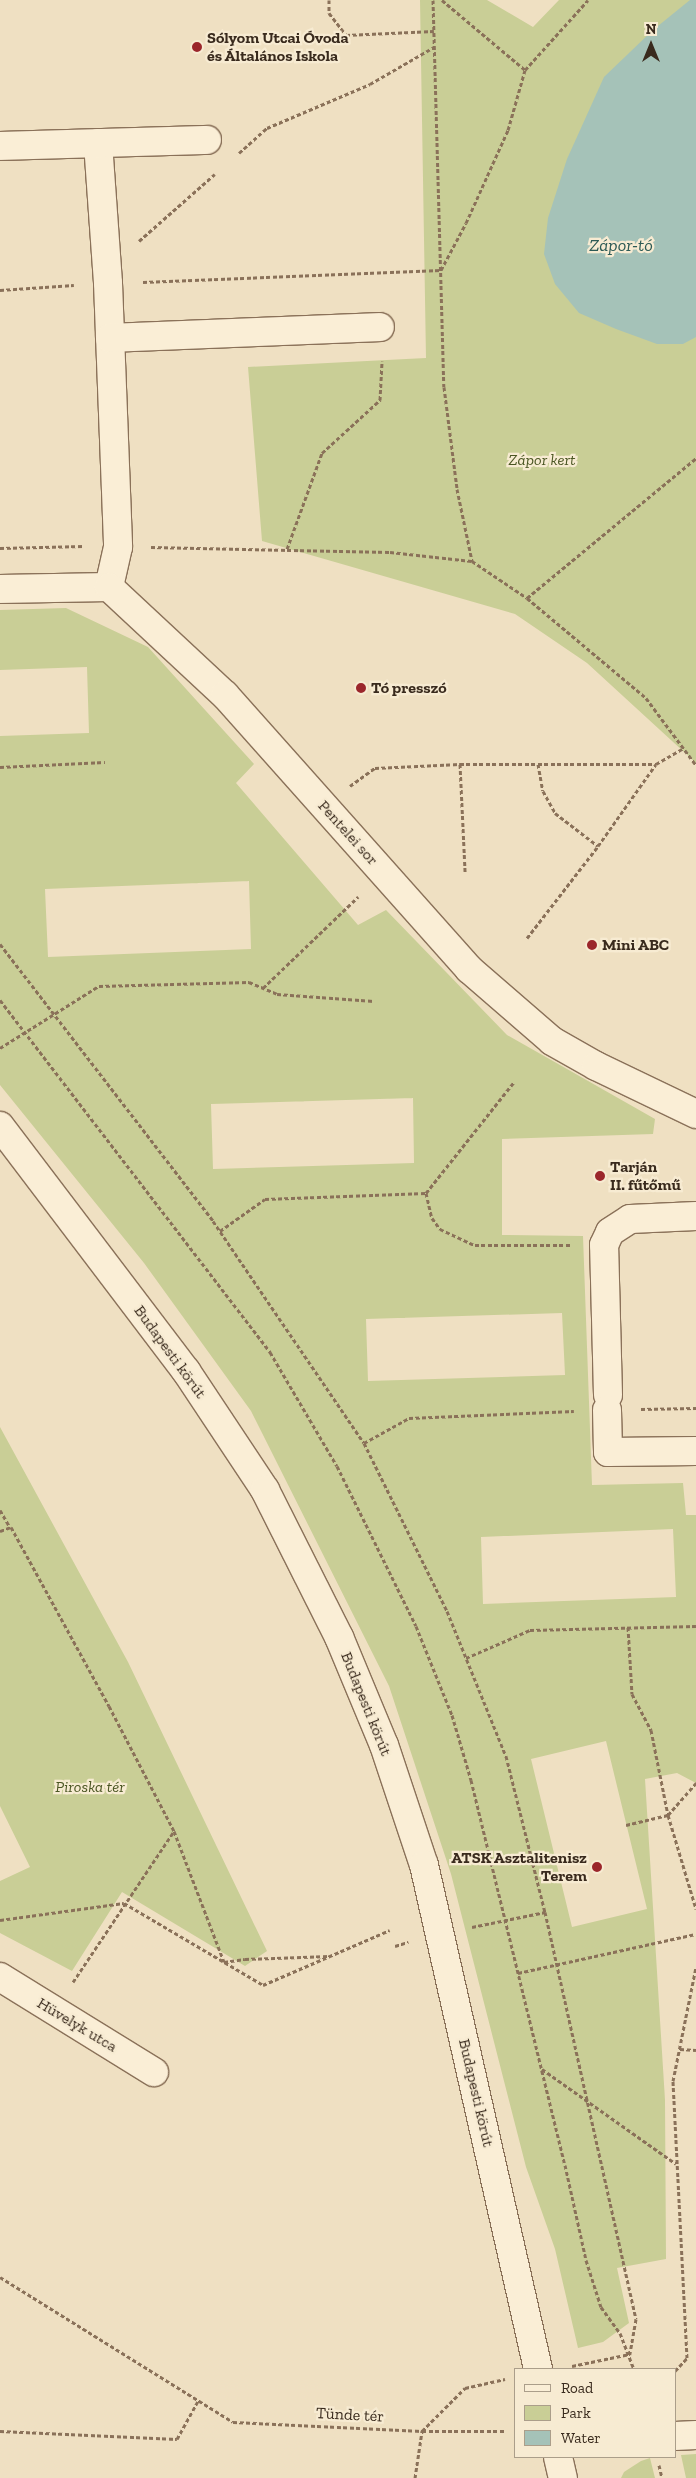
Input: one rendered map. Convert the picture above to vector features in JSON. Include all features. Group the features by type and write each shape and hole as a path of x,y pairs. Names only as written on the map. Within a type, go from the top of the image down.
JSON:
{"street":[{"path":"0,146 207,140"},
{"path":"0,589 110,587 118,546 108,283 98,143"},
{"path":"110,338 380,328"},
{"name":"Pentelei sor","path":"110,587 225,695 470,969 552,1041 596,1066 696,1114"},
{"name":"Budapesti körút","path":"0,1126 186,1371 264,1490 339,1637 384,1745 424,1865 551,2368"},
{"path":"696,1216 630,1219 610,1232 604,1245 608,1452 696,1451"},
{"name":"Hüvelyk utca","path":"0,1978 154,2072"},
{"path":"676,2436 696,2435"},
{"path":"558,2458 563,2478"}],"path":[{"path":"330,0 329,13 346,34 434,31"},
{"path":"433,0 444,387 457,489 472,561"},
{"path":"442,0 525,70"},
{"path":"441,270 466,223 508,130 525,70 588,0"},
{"path":"238,154 267,128 370,84 434,47"},
{"path":"108,283 128,251 216,174"},
{"path":"0,290 108,283 441,270"},
{"path":"287,549 322,453 380,400 383,372 380,328"},
{"path":"527,598 610,527 696,458"},
{"path":"0,548 73,545 287,549 390,552 472,561 527,598 646,698 696,765"},
{"path":"527,938 598,846 656,764 684,748"},
{"path":"0,767 105,762"},
{"path":"460,764 465,872"},
{"path":"322,805 374,768 460,764 656,764"},
{"path":"538,764 543,791 555,812 598,846"},
{"path":"263,988 384,874"},
{"path":"0,944 220,1231 364,1443 447,1611 506,1756 545,1912 636,2319 630,2354 634,2368"},
{"path":"0,1048 99,986 249,982 277,994 374,1001"},
{"path":"220,1231 264,1199 426,1193 514,1082"},
{"path":"426,1193 432,1218 440,1229 475,1246 604,1245"},
{"path":"364,1443 409,1418 608,1403 696,1408"},
{"path":"0,1510 109,1706 174,1831 224,1962"},
{"path":"0,1531 11,1527"},
{"path":"466,1658 530,1630 696,1626"},
{"path":"628,1627 632,1694 651,1730 668,1815 696,1910"},
{"path":"626,1825 668,1815 696,1783"},
{"path":"70,1987 124,1903 174,1831"},
{"path":"0,1920 124,1903 263,1985 390,1930"},
{"path":"505,1921 545,1912"},
{"path":"518,1973 696,1934"},
{"path":"224,1962 245,1959 329,1956"},
{"path":"676,2370 687,2358 673,2081 696,1968"},
{"path":"680,2049 696,2050"},
{"path":"542,2068 676,2164"},
{"name":"Tünde tér","path":"0,2278 233,2422 422,2431 506,2431"},
{"path":"551,2368 630,2354"},
{"path":"415,2478 422,2431 465,2388 494,2381"},
{"path":"0,2431 177,2439 198,2401"}],"green space":[{"name":"Zápor kert","path":"420,0 487,0 533,27 559,0 696,0 696,763 587,663 515,614 262,541 248,367 426,358"},
{"path":"66,608 148,647 254,764 236,783 358,925 386,910 507,1035 655,1119 653,1134 502,1139 502,1235 583,1236 592,1485 683,1483 686,1515 696,1515 696,1783 677,1773 645,1779 665,2100 666,2259 617,2268 629,2323 603,2342 578,2348 555,2249 526,2167 451,1874 389,1686 251,1411 144,1263 0,1085 0,736 89,733 87,667 0,670 0,610","holes":["249,881 251,949 48,957 45,889","413,1098 414,1163 213,1169 211,1104","562,1313 565,1375 368,1381 366,1319","673,1529 676,1597 483,1604 481,1537","606,1741 647,1909 572,1927 531,1759"]},
{"name":"Piroska tér","path":"0,1427 128,1662 267,1951 245,1966 122,1892 72,1971 0,1933 0,1881 30,1867 0,1806"},
{"path":"696,2454 696,2478 686,2478 681,2455"},
{"path":"650,2458 655,2478 621,2478 624,2472 641,2461"}],"water":[{"name":"Zápor-tó","path":"690,0 696,0 696,337 683,344 657,344 579,313 555,284 544,254 548,218 567,159 604,77 653,30"}],"place":[{"name":"Sólyom Utcai Óvoda és Általános Iskola","path":"197,47"},
{"name":"Tó presszó","path":"361,688"},
{"name":"Mini ABC","path":"592,945"},
{"name":"Tarján II. fűtőmű","path":"600,1176"},
{"name":"ATSK Asztalitenisz Terem","path":"597,1867"}]}
